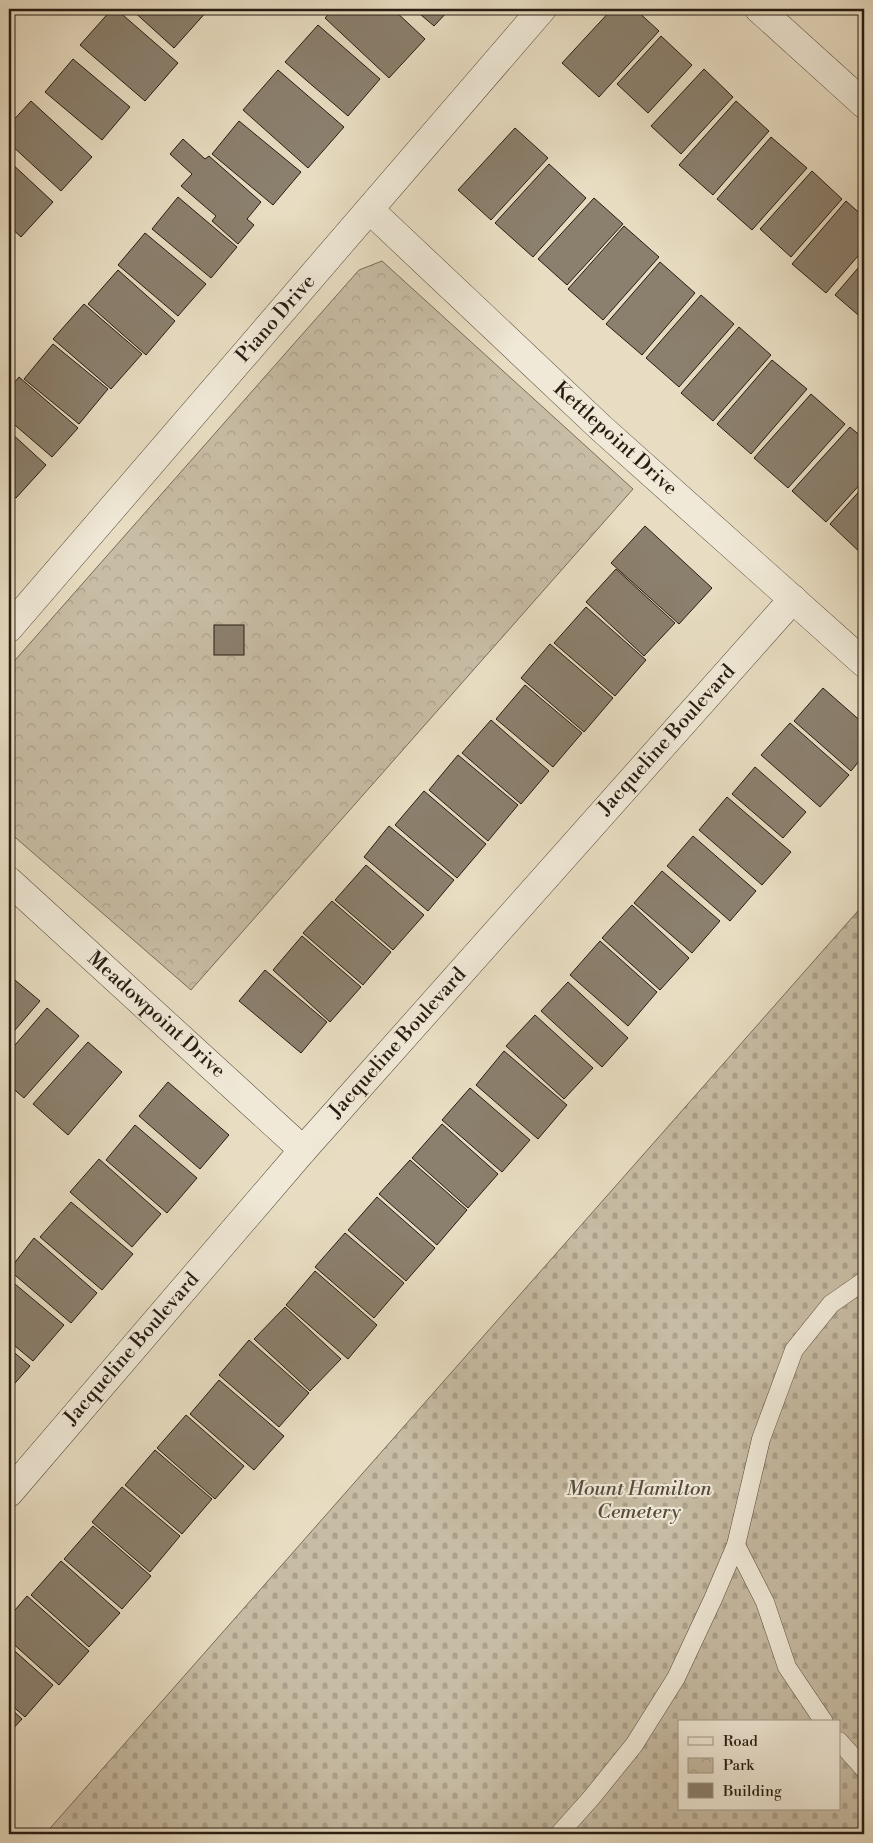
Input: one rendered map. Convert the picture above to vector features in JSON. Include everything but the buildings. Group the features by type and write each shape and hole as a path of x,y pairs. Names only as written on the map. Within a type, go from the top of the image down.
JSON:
{"street":[{"name":"Piano Drive","path":"9,628 542,9"},
{"path":"759,9 864,104"},
{"name":"Kettlepoint Drive","path":"370,210 601,428 864,664"},
{"name":"Jacqueline Boulevard","path":"9,1493 303,1150 793,599"},
{"name":"Meadowpoint Drive","path":"9,881 303,1150"}],"lane":[{"path":"559,1834 634,1745 676,1678 736,1545 761,1439 794,1350 831,1304 864,1281"},
{"path":"736,1545 765,1602 787,1667 823,1720"},
{"path":"840,1742 864,1769"}],"green space":[{"path":"382,261 633,489 191,990 9,832 9,667 359,270"},
{"name":"Mount Hamilton Cemetery","path":"864,904 864,1834 45,1834"}]}
